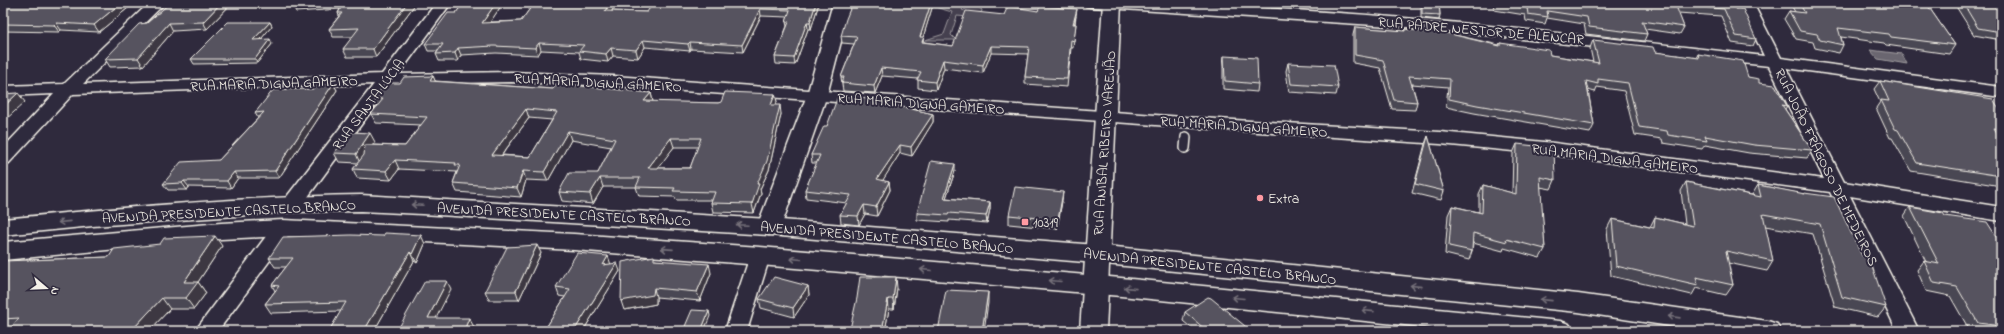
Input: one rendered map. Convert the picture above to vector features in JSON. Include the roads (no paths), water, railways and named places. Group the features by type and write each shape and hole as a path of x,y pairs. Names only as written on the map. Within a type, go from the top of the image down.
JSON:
{"main road":[{"path":"769,227 817,95 842,3"},
{"name":"RUA ANIBAL RIBEIRO VAREJÃO","path":"1093,331 1094,285 1112,4"},
{"name":"AVENIDA PRESIDENTE CASTELO BRANCO","path":"3,227 94,218 292,204 361,203 415,205 769,227 1096,254 1578,303 1768,331"},
{"path":"76,244 94,218"},
{"name":"AVENIDA PRESIDENTE CASTELO BRANCO","path":"3,251 283,228 574,242 760,256 1094,285 1560,331"}],"street":[{"path":"3,159 68,89 158,3"},
{"name":"RUA SANTA LÚCIA","path":"292,204 444,3"},
{"name":"RUA PADRE NESTOR DE ALENCAR","path":"1091,3 1444,25 1775,62 2001,92"},
{"name":"RUA JOÃO FRAGOSO DE MEDEIROS","path":"1746,3 1908,331"},
{"name":"RUA MARIA DIGNA GAMEIRO","path":"3,90 388,79 567,78 1106,116 1185,135 1440,138 1554,149 1836,187 2001,214"},
{"path":"206,331 283,228"},
{"path":"736,331 760,256"}],"place":[{"name":"Extra","path":"1260,198"},
{"name":"10319","path":"1025,222"}]}
